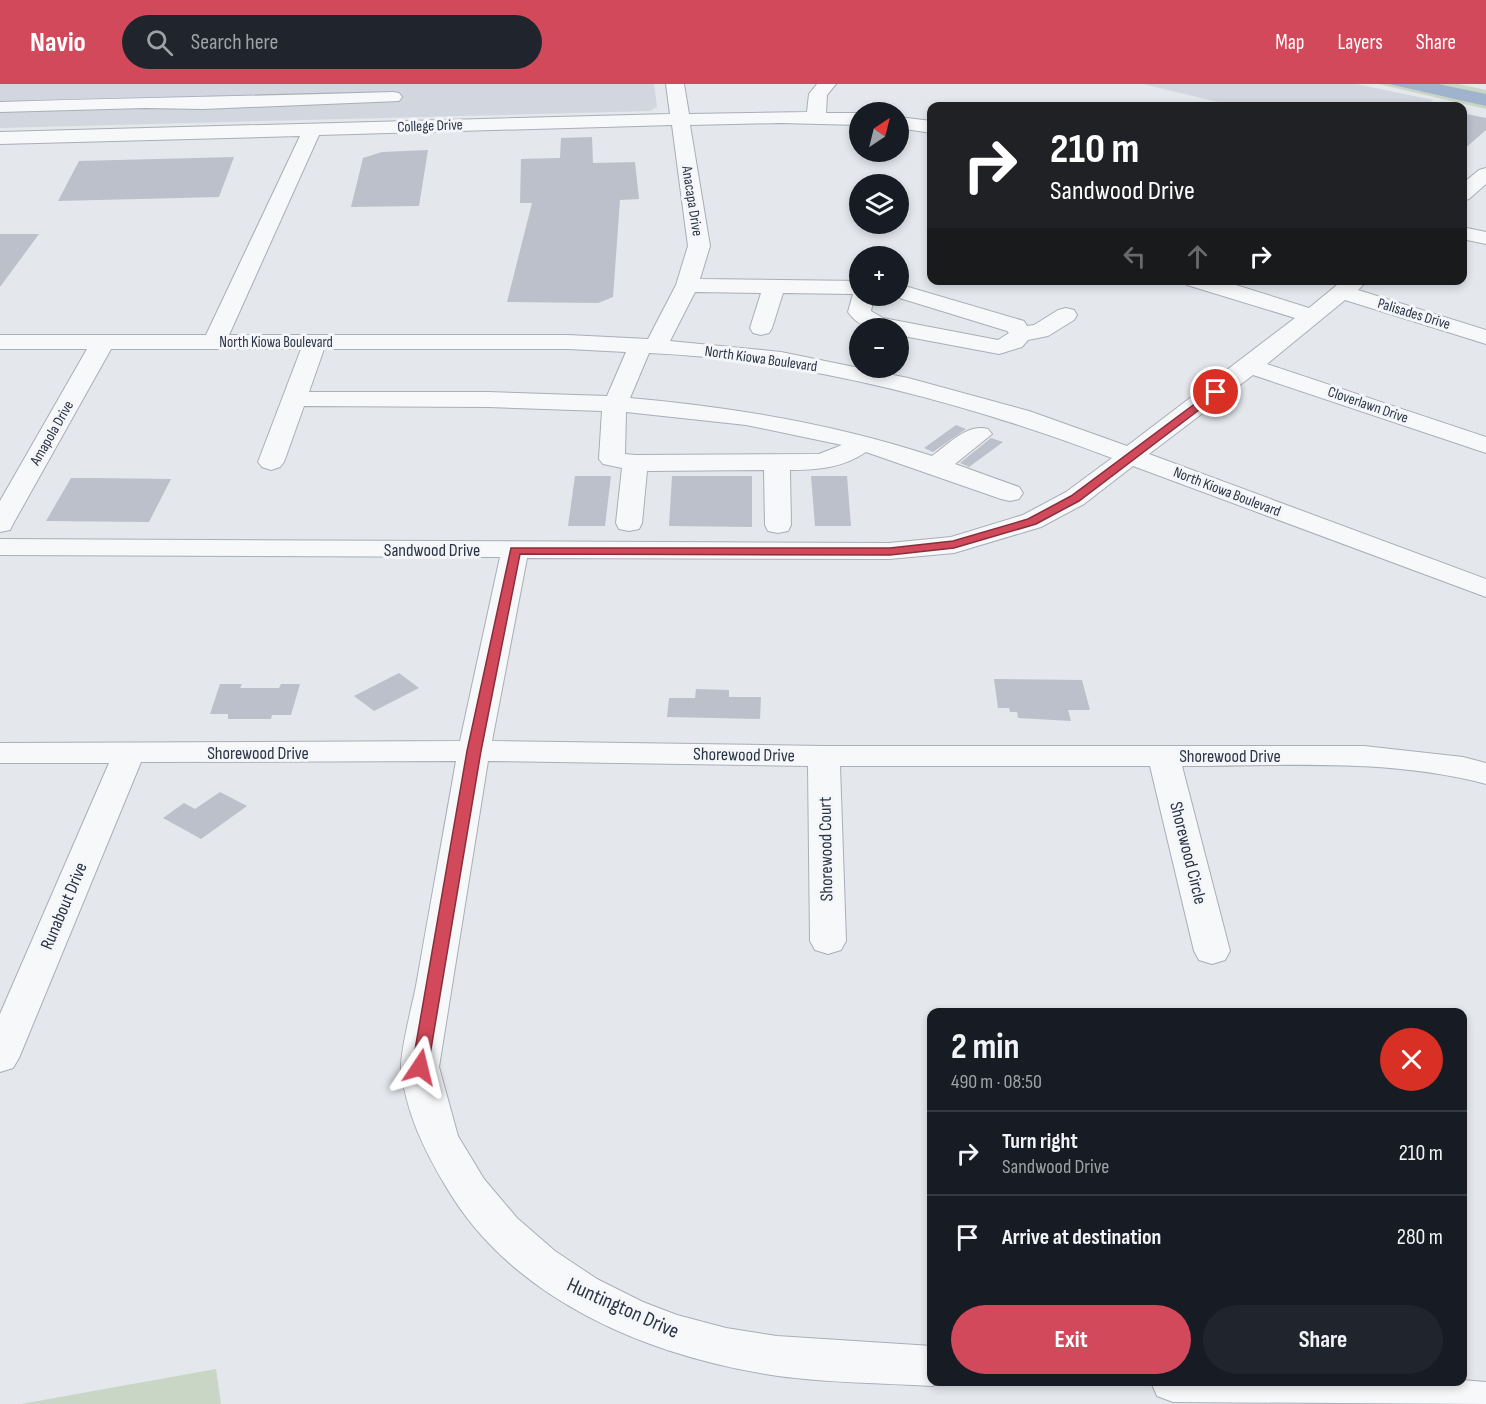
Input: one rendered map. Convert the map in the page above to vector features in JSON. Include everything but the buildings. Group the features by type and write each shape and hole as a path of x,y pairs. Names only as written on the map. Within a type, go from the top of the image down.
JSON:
{"street":[{"name":"Anacapa Drive","path":"614,412 648,346 687,285 699,246 675,84"},
{"path":"816,117 818,94 827,84"},
{"path":"0,106 203,104 393,97"},
{"name":"College Drive","path":"0,138 679,120 849,118"},
{"path":"909,124 927,126"},
{"path":"214,342 312,129"},
{"path":"1467,191 1486,174"},
{"path":"1467,234 1486,238"},
{"path":"687,285 849,288"},
{"path":"1211,285 1312,316"},
{"name":"Sandwood Drive","path":"0,548 890,551 954,544 1032,521 1075,498 1250,366 1349,286"},
{"name":"Palisades Drive","path":"1349,286 1486,337"},
{"path":"761,328 774,287"},
{"path":"909,293 1016,326 1021,334"},
{"path":"860,306 859,312 866,319 877,324 999,347 1014,342 1021,334 1040,331 1066,315"},
{"name":"North Kiowa Boulevard","path":"0,342 568,342 648,346 781,359 908,385 1020,416 1481,580"},
{"name":"Amapola Drive","path":"0,524 103,342"},
{"path":"271,462 315,342"},
{"name":"Cloverlawn Drive","path":"1250,366 1486,445"},
{"path":"291,409 535,400 614,412 776,423 862,443 937,465 1010,493"},
{"path":"614,412 612,459 635,463 822,462 848,453 862,443"},
{"path":"937,465 979,434"},
{"path":"629,523 635,463"},
{"path":"777,464 778,525"},
{"name":"Huntington Drive","path":"515,550 474,751 420,1067 428,1105 442,1144 473,1198 502,1232 556,1277 587,1295 648,1323 701,1341 779,1356 927,1366"},
{"name":"Shorewood Drive","path":"0,753 474,751 825,756 1364,756 1463,767 1486,774"},
{"name":"Runabout Drive","path":"0,1058 129,754"},
{"name":"Shorewood Court","path":"825,756 828,941"},
{"name":"Shorewood Circle","path":"1164,756 1212,951"},
{"path":"1236,1386 1486,1402"}],"shaded area":[{"path":"0,84 654,84 657,107 650,111 0,128"},
{"path":"1143,84 1356,84 1433,100 1431,102 1217,102"}],"green space":[{"path":"1378,84 1458,84 1486,90 1486,109 1467,105 1467,102 1456,102"},
{"path":"216,1369 221,1404 21,1404"}],"water":[{"path":"1389,84 1438,84 1486,94 1486,106"}],"route":[{"path":"420,1067 474,751 515,550 890,551 954,544 1032,521 1075,498 1216,392"}]}
